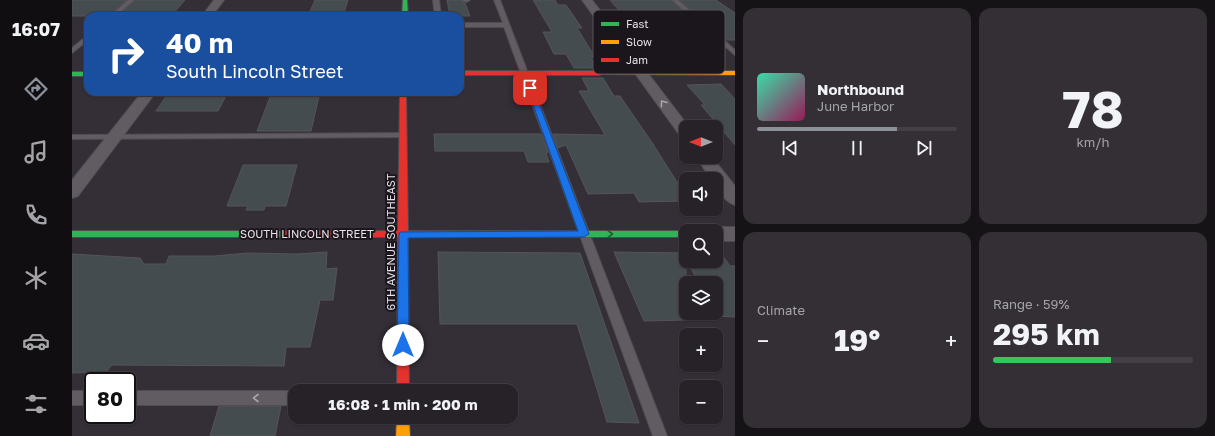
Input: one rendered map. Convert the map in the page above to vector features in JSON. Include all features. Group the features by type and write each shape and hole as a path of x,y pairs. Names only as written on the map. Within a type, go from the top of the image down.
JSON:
{"main road":[{"path":"405,0 405,12"},
{"path":"464,73 593,73"},
{"path":"72,74 84,74"},
{"name":"6TH AVENUE SOUTHEAST","path":"403,96 403,384"},
{"name":"SOUTH LINCOLN STREET","path":"72,234 679,234"},
{"path":"403,424 403,436"}],"street":[{"path":"210,12 219,0"},
{"path":"587,0 594,10"},
{"path":"641,74 679,125"},
{"path":"72,192 146,96"},
{"path":"709,164 735,199"},
{"path":"723,234 735,234"}],"lane":[{"path":"117,12 131,0"},
{"path":"438,12 436,0 442,0"},
{"path":"497,0 660,436"},
{"path":"675,0 686,10"},
{"path":"464,25 506,25"},
{"path":"72,51 84,40"},
{"path":"725,44 735,53"},
{"path":"72,137 403,136"},
{"path":"72,398 84,398"},
{"path":"136,398 288,398"}],"building":[{"path":"72,0 126,0 113,12 84,12 84,16 72,16"},
{"path":"135,0 185,0 174,12 122,12"},
{"path":"315,0 348,0 344,12 310,12"},
{"path":"447,0 460,0 465,3 470,16 464,16 464,12 449,12"},
{"path":"533,0 555,0 558,5 566,5 582,28 577,28 593,54 593,57 590,57 593,62 593,68 574,68 566,54 554,54 543,32 552,32"},
{"path":"610,0 671,0 682,10 619,10"},
{"path":"680,0 716,0 735,13 735,40 725,39 725,10 692,10"},
{"path":"582,78 603,78 614,96 620,96 677,182 679,182 679,201 639,202 634,193 588,194 566,145 558,148 553,134 605,135 579,91 589,91"},
{"path":"721,84 735,99 735,145 723,131 723,120 714,120 701,105 705,105 687,85"},
{"path":"166,96 226,96 218,111 156,111"},
{"path":"270,96 319,96 311,131 257,131"},
{"path":"434,134 541,134 548,152 546,153 549,162 528,162 524,151 435,151"},
{"path":"243,165 297,165 286,206 265,206 264,210 246,210 248,206 227,206"},
{"path":"327,252 326,269 337,268 333,300 320,300 310,347 286,347 284,366 112,365 106,372 72,373 72,254 140,258 144,264 166,264 169,256 214,256 247,253 297,254"},
{"path":"438,252 580,253 639,423 607,422 577,324 440,324"},
{"path":"614,252 679,253 679,268 686,268 686,276 679,276 679,320 686,320 644,321"},
{"path":"723,256 730,266 735,266 735,317 723,316 723,276 695,276 691,268 723,268"},
{"path":"219,406 281,406 275,436 210,436"}],"traffic: fast":[{"path":"405,0 405,12"},
{"path":"72,74 84,74"},
{"path":"72,234 285,234"},
{"path":"548,234 679,234"}],"traffic: slow":[{"path":"725,73 735,73"},
{"path":"403,424 403,436"}],"traffic: jam":[{"path":"464,73 593,73"},
{"path":"403,96 403,384"},
{"path":"285,234 548,234"}],"route":[{"path":"403,345 403,234 584,234 530,88"}]}
